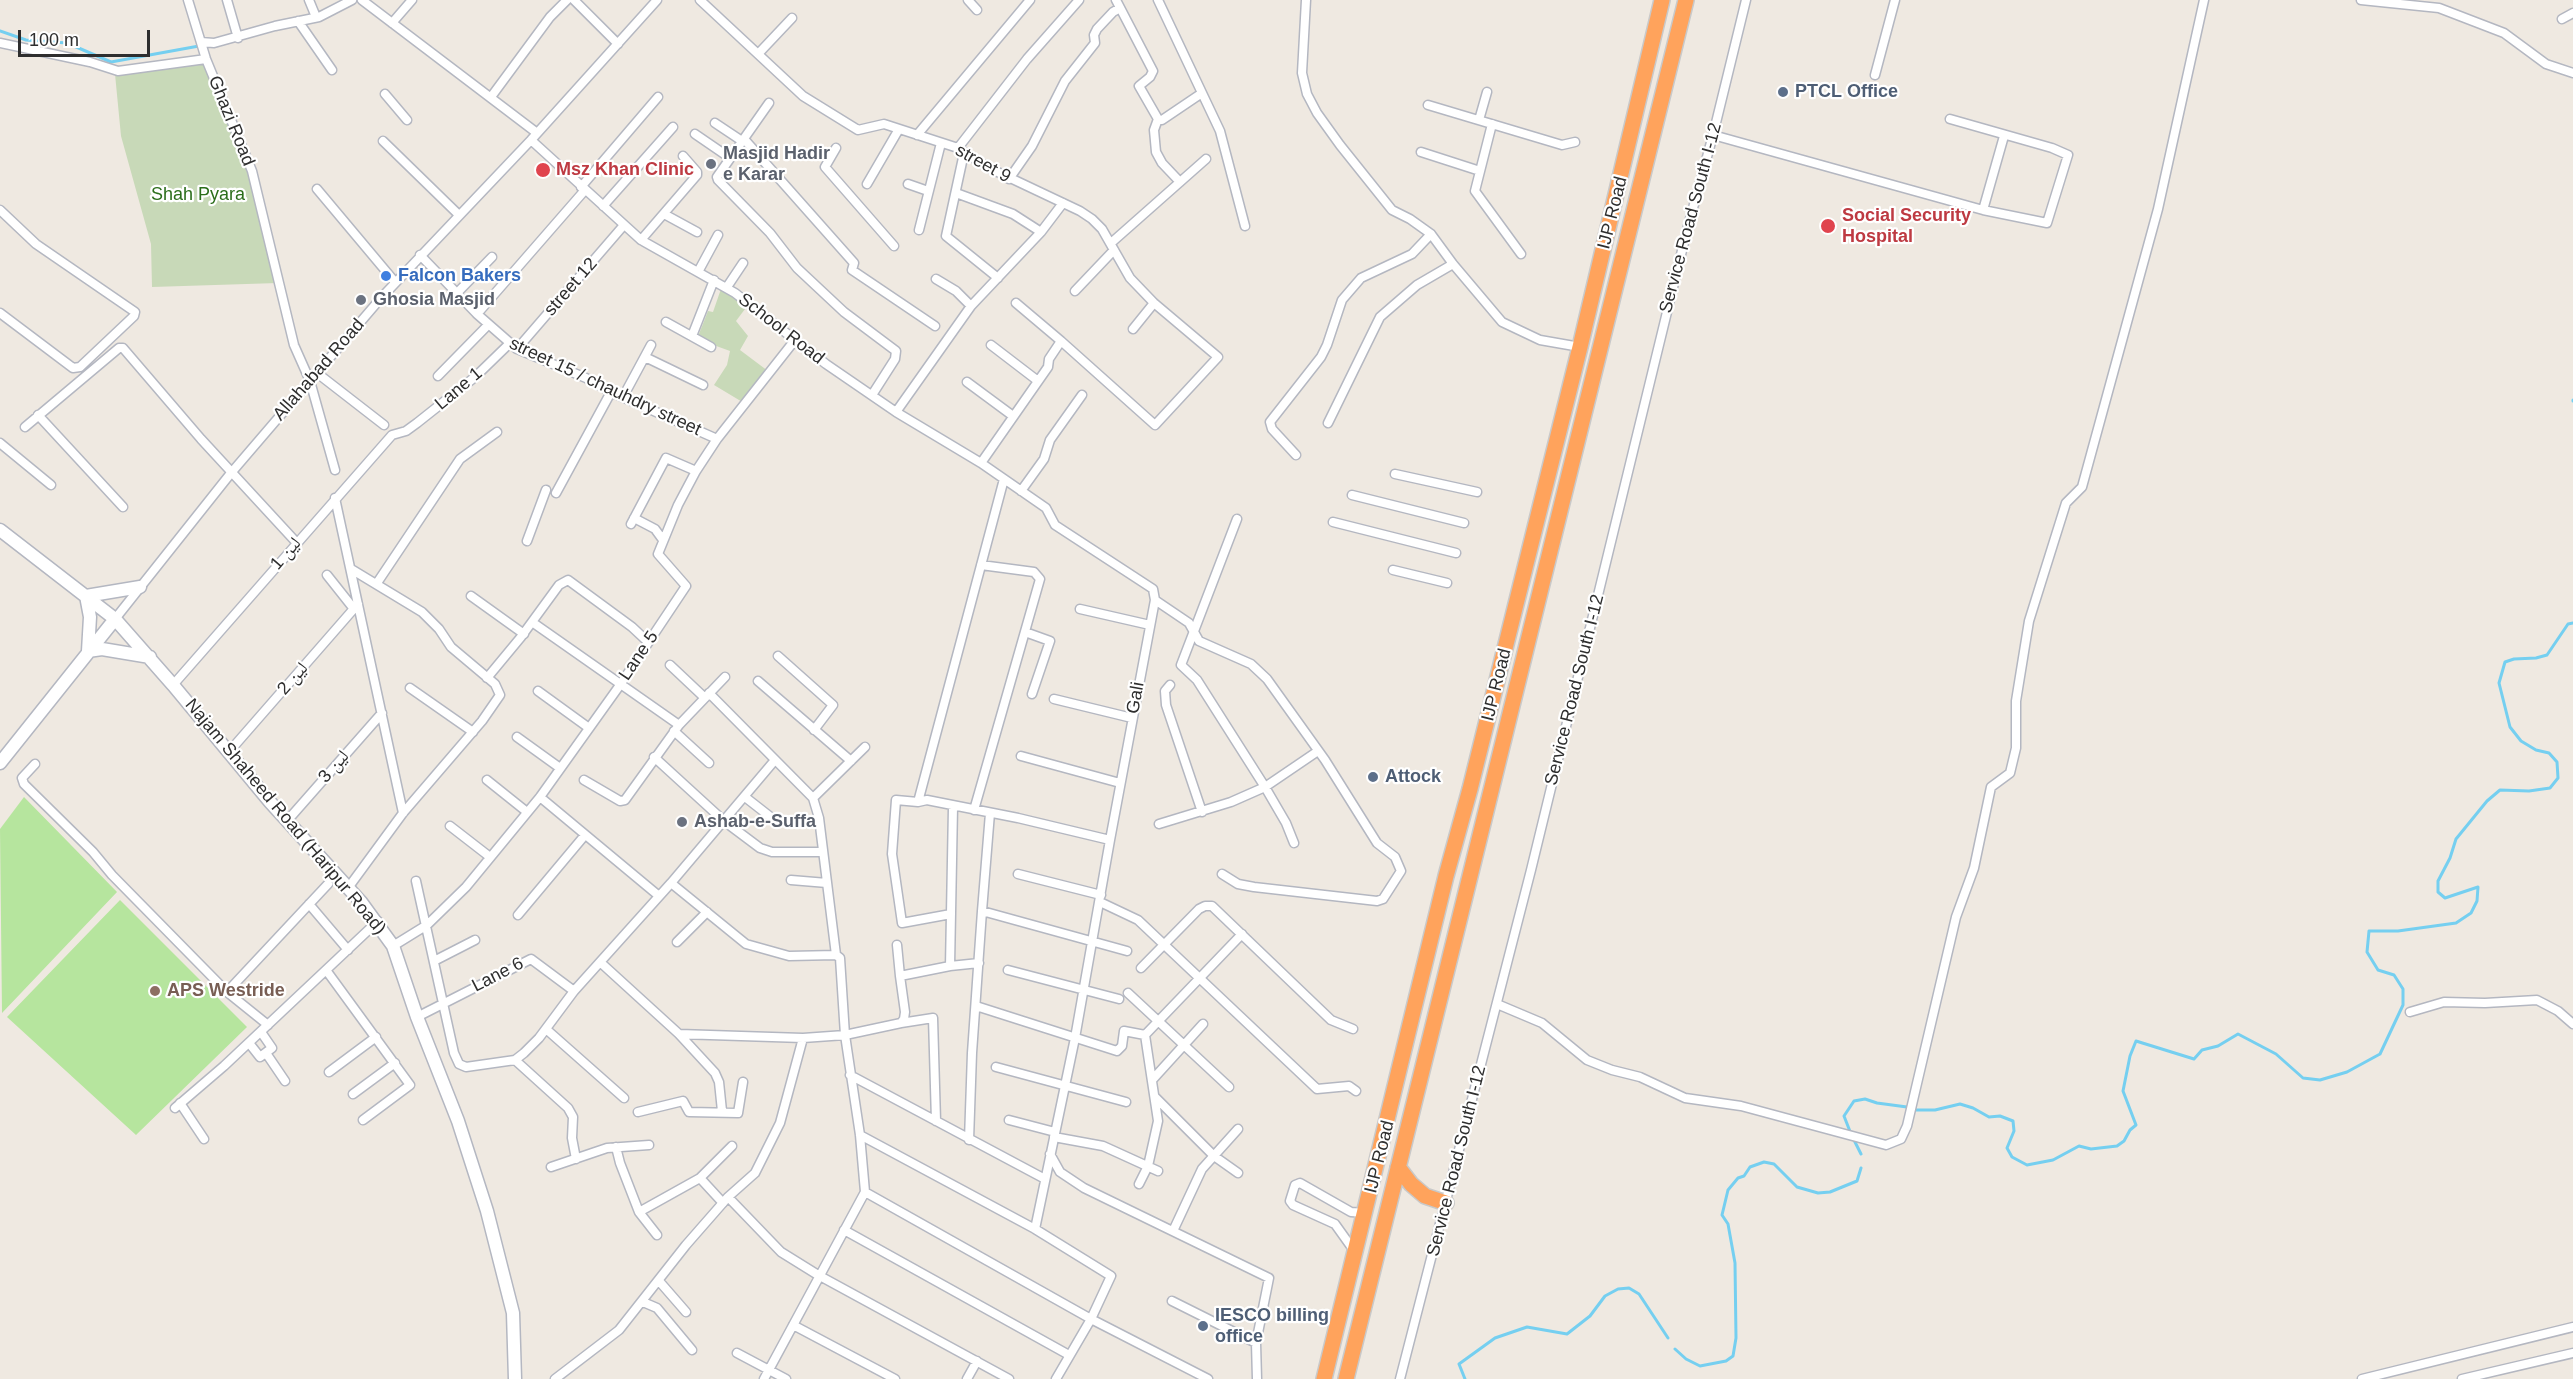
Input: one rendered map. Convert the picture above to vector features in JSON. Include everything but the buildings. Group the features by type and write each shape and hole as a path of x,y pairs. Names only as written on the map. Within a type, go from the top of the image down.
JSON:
{"highway":[{"name":"IJP Road","path":"1324,1379 1446,876 1470,789 1580,347 1662,0"},
{"name":"IJP Road","path":"1346,1379 1686,0"},
{"path":"1627,146 1648,153"},
{"path":"1398,1167 1411,1184 1425,1196 1446,1203"}],"main road":[{"name":"Najam Shaheed Road (Haripur Road)","path":"0,530 115,619 150,657 287,821 378,921 393,946 417,1017 458,1121 487,1211 513,1313 515,1379"},
{"path":"88,651 90,616 86,596 140,587"},
{"path":"0,763 115,619"},
{"path":"88,651 102,649 150,657"}],"street":[{"name":"Ghazi Road","path":"188,0 206,59 252,171 294,345 310,381 335,470"},
{"path":"227,0 238,38"},
{"path":"309,0 316,17"},
{"name":"School Road","path":"362,0 490,97 534,137 583,188 641,240 727,288 872,396 981,462 1042,504 1050,512 1055,525 1153,589 1155,600"},
{"path":"392,23 412,0"},
{"path":"490,97 550,17 567,0"},
{"path":"574,0 618,44"},
{"name":"Allahabad Road","path":"115,619 231,473 395,282 534,137 657,0"},
{"name":"street 9","path":"700,0 803,96 858,130 884,124 961,150 1009,179 1063,203 1092,219 1102,229 1130,278 1154,303 1218,357 1155,425 1062,341"},
{"path":"968,0 977,10"},
{"path":"917,135 1030,0"},
{"path":"998,278 958,245 947,239 961,150 1027,59 1079,0"},
{"path":"1158,0 1220,131 1245,226"},
{"path":"1306,0 1302,73 1307,94 1317,113 1392,210 1431,234 1502,322 1540,340 1580,347"},
{"name":"Service Road South I-12","path":"1400,1379 1497,1004 1684,241 1746,0"},
{"path":"1875,75 1894,0"},
{"path":"1497,1004 1542,1023 1587,1060 1640,1077 1685,1098 1741,1106 1886,1145 1901,1139 1907,1126 1956,917 1974,868 1990,787 2010,773 2016,748 2016,701 2029,621 2066,503 2082,487 2158,209 2204,0"},
{"path":"2361,0 2439,8 2504,33 2546,64 2573,73"},
{"path":"201,45 214,44 316,17 347,1"},
{"path":"1118,4 1153,71 1150,77 1139,86 1158,119"},
{"path":"1009,179 1032,146 1065,81 1095,43 1094,36 1097,29 1118,4"},
{"path":"2562,19 2573,13"},
{"path":"758,54 792,18"},
{"path":"298,21 332,70"},
{"path":"0,43 90,62 118,71 206,59"},
{"path":"1479,120 1487,92"},
{"path":"1158,119 1162,120 1202,93"},
{"path":"385,94 407,120"},
{"path":"477,314 658,97"},
{"path":"769,103 717,177 718,180 770,233 797,268 844,312 896,351 895,360 872,396"},
{"path":"1428,105 1562,145 1575,142"},
{"path":"1158,119 1154,129 1156,152 1162,163 1180,182"},
{"path":"1713,135 1983,210 2047,223 2068,155 1950,119"},
{"path":"715,123 743,140 854,263 852,270 935,326"},
{"path":"1492,124 1475,191 1521,254"},
{"path":"603,206 673,127"},
{"path":"867,184 899,129"},
{"path":"695,134 730,158"},
{"path":"1983,210 2004,136"},
{"path":"383,141 459,214"},
{"path":"919,230 941,143"},
{"path":"836,148 825,166 894,246"},
{"path":"1421,152 1480,171"},
{"path":"641,240 698,173 683,156"},
{"path":"1075,291 1112,246 1206,159"},
{"path":"908,184 928,191"},
{"path":"318,189 395,282"},
{"path":"956,193 1013,214 1041,232"},
{"path":"896,412 971,306 1041,232 1063,203"},
{"path":"0,210 36,244 135,312 134,316 80,367 73,368 0,313"},
{"path":"664,214 697,232"},
{"name":"street 12","path":"513,347 624,225"},
{"path":"1296,455 1272,429 1270,422 1321,357 1342,300 1362,278 1412,254 1431,234"},
{"path":"698,272 718,235"},
{"name":"street 15 / chauhdry street","path":"420,255 488,325 513,347 717,439"},
{"path":"457,293 492,257"},
{"path":"727,288 742,263"},
{"path":"1328,423 1380,318 1417,285 1453,264"},
{"path":"936,279 956,291 971,306"},
{"path":"692,336 714,280"},
{"path":"981,462 1038,381 1049,359 1062,341 1016,303"},
{"path":"1133,330 1154,303"},
{"path":"666,322 711,347"},
{"path":"438,376 488,325"},
{"path":"696,471 666,458 632,521 655,529 663,540 696,471 717,439 795,340"},
{"path":"623,397 651,345"},
{"path":"991,345 1038,381"},
{"name":"Lane 1","path":"406,431 513,347"},
{"path":"25,427 119,348 123,348 231,473 296,542"},
{"path":"645,357 703,385"},
{"path":"317,373 384,425"},
{"path":"967,382 1013,416"},
{"path":"556,493 611,392"},
{"path":"1021,491 1044,459 1050,440 1082,395"},
{"path":"38,415 123,507"},
{"name":"لین 1","path":"173,685 334,498 392,435 406,431"},
{"path":"377,583 460,459 497,432"},
{"path":"0,443 51,485"},
{"path":"1395,474 1476,492"},
{"path":"918,802 1004,479"},
{"path":"527,541 546,490"},
{"path":"1352,495 1464,523"},
{"path":"334,498 351,569 356,607 403,813"},
{"path":"1237,519 1181,661 1183,669 1197,680 1265,787 1286,823 1294,843"},
{"path":"1333,522 1456,553"},
{"name":"Lane 5","path":"393,946 427,925 466,887 540,797 620,685 686,586 659,556 663,540"},
{"path":"974,810 1040,579 1034,572 981,565"},
{"path":"348,888 403,813 473,732 500,695 495,684 451,647 422,612 351,569"},
{"path":"1393,570 1447,583"},
{"path":"327,575 356,607"},
{"path":"487,678 524,634 559,585 568,580 632,627 648,642"},
{"path":"471,596 524,634"},
{"path":"1155,600 1189,623 1199,641 1251,664 1259,670 1318,751 1377,843 1395,857 1401,866 1400,875 1383,899 1368,901 1277,888 1254,887 1238,884 1222,874"},
{"name":"Gali","path":"1035,1229 1084,991 1155,600"},
{"name":"لین 2","path":"228,753 356,607"},
{"path":"1080,609 1150,625"},
{"path":"532,622 677,728 709,763"},
{"path":"1025,632 1050,641 1032,694"},
{"path":"778,656 833,705 814,730"},
{"path":"670,665 707,695 813,798 819,818 824,852 836,955 840,958 845,1035 860,1136 865,1192 818,1275 766,1375"},
{"path":"584,780 620,801 625,800 677,728 725,677"},
{"path":"758,681 851,761"},
{"path":"1170,685 1165,691 1166,705 1202,812"},
{"path":"410,688 473,732"},
{"path":"538,691 589,728"},
{"path":"1054,699 1132,718"},
{"name":"لین 3","path":"287,821 382,713"},
{"path":"517,737 560,768"},
{"path":"813,798 865,747"},
{"path":"1159,824 1202,812 1265,787 1318,751"},
{"path":"1021,756 1120,783"},
{"path":"654,758 724,820 760,848 772,852 824,852"},
{"path":"416,881 442,1004 454,1053 459,1064 466,1067 515,1060 546,1029 574,991 671,883 775,760"},
{"path":"35,764 22,778 24,784 264,1028 272,1048 260,1057 249,1043"},
{"path":"487,780 527,812"},
{"path":"540,797 658,896"},
{"path":"745,797 777,822"},
{"path":"951,914 902,923 892,854 896,800 927,801 1110,840"},
{"path":"950,966 953,807"},
{"path":"969,1140 990,813"},
{"path":"450,826 490,857"},
{"path":"518,915 585,834"},
{"path":"1018,874 1100,899 1138,920 1317,1089 1349,1086 1356,1090"},
{"path":"791,880 827,883"},
{"path":"671,883 746,944 789,956 836,955"},
{"path":"227,992 328,884"},
{"path":"309,904 348,950"},
{"path":"1141,968 1205,906 1212,906 1331,1020 1353,1029"},
{"path":"982,911 1127,951"},
{"path":"677,942 707,912"},
{"path":"204,1139 178,1106 249,1043 378,921"},
{"path":"1145,1035 1242,934"},
{"path":"434,961 476,940"},
{"path":"897,945 904,1012 904,1019 901,1023"},
{"name":"Lane 6","path":"417,1017 531,959 574,991"},
{"path":"600,962 679,1034 715,1073 719,1082 722,1112"},
{"path":"900,976 979,963"},
{"path":"326,970 410,1085 363,1120"},
{"path":"1008,970 1119,999"},
{"path":"1128,993 1229,1087"},
{"path":"2410,1012 2444,1002 2486,1003 2537,1000 2558,1011 2573,1024"},
{"path":"976,1006 1117,1051 1122,1046 1124,1031 1145,1035"},
{"path":"679,1034 802,1038 845,1035 933,1018 936,1121"},
{"path":"1153,1079 1203,1024"},
{"path":"546,1029 624,1098"},
{"path":"1139,1184 1148,1166 1158,1121 1145,1035"},
{"path":"329,1072 376,1037"},
{"path":"555,1379 620,1330 726,1200 755,1173 780,1123 802,1038"},
{"path":"266,1053 285,1081"},
{"path":"515,1060 568,1108 573,1117 572,1138 576,1159"},
{"path":"354,1094 394,1063"},
{"path":"996,1067 1126,1102"},
{"path":"850,1075 1045,1179"},
{"path":"639,1112 683,1101 689,1112 736,1113 740,1111 743,1082"},
{"path":"1155,1097 1214,1156 1238,1173"},
{"path":"1009,1120 1103,1146 1158,1171"},
{"path":"1173,1231 1199,1174 1238,1129"},
{"path":"860,1136 1035,1229 1111,1275 1091,1319 1056,1379"},
{"path":"551,1167 616,1147 649,1145"},
{"path":"639,1212 700,1178 732,1146"},
{"path":"616,1147 639,1212 657,1236"},
{"path":"1050,1154 1060,1172 1068,1179 1269,1278 1256,1343 1257,1379"},
{"path":"700,1178 781,1252 818,1275 1009,1379"},
{"path":"1355,1252 1335,1224 1293,1205 1290,1201 1295,1185 1300,1183 1351,1212 1365,1213"},
{"path":"865,1192 1091,1319 1208,1379"},
{"path":"844,1230 1070,1355"},
{"path":"658,1281 686,1312"},
{"path":"1172,1301 1256,1343"},
{"path":"643,1302 657,1308 692,1350"},
{"path":"793,1325 894,1379"},
{"path":"2362,1379 2573,1327"},
{"path":"737,1353 766,1375 786,1379"},
{"path":"2462,1379 2573,1353"},
{"path":"967,1379 977,1361"}],"green space":[{"name":"Shah Pyara","path":"206,59 252,171 278,283 152,287 151,244 121,136 115,74"},
{"path":"722,286 748,305 736,321 748,336 740,350 772,374 749,406 714,385 727,365 730,351 697,339 708,311 713,312"},
{"path":"24,797 117,892 2,1013 0,829"},
{"path":"120,900 247,1027 136,1135 7,1017"}],"waterway":[{"path":"0,31 26,40 67,43 111,62 199,46"},
{"path":"1915,1110 1935,1110 1960,1104 1989,1117 2000,1116 2013,1121 2014,1131 2007,1148 2012,1157 2027,1165 2053,1160 2079,1146 2091,1149 2117,1146 2124,1141 2136,1125 2123,1091 2130,1056 2136,1041 2194,1059 2202,1050 2218,1046 2238,1034 2276,1054 2303,1078 2320,1080 2347,1072 2380,1054 2403,1005 2403,989 2394,975 2378,970 2367,952 2369,931 2398,931 2456,923 2471,913 2477,901 2478,887 2445,898 2438,892 2438,881 2450,858 2456,839 2487,801 2500,790 2529,791 2550,788 2558,778 2557,762 2549,753 2536,750 2521,741 2510,727 2499,683 2505,662 2547,655 2568,624 2573,623"},
{"path":"1851,1134 1844,1116 1854,1101 1865,1099 1907,1107"},
{"path":"1854,1140 1861,1154"},
{"path":"1675,1349 1686,1359 1700,1366 1726,1361 1733,1356 1736,1338 1735,1263 1728,1224 1722,1215 1728,1190 1738,1178 1744,1176 1750,1167 1764,1162 1774,1164 1797,1187 1818,1193 1830,1192 1857,1181 1861,1168"},
{"path":"1465,1379 1459,1364 1495,1338 1527,1327 1567,1334 1590,1316 1605,1296 1618,1289 1629,1288 1639,1294 1668,1338"}],"place":[{"name":"PTCL Office","path":"1783,92"},
{"name":"Masjid Hadir e Karar","path":"711,164"},
{"name":"Msz Khan Clinic","path":"543,170"},
{"name":"Social Security Hospital","path":"1828,226"},
{"name":"Falcon Bakers","path":"386,276"},
{"name":"Ghosia Masjid","path":"361,300"},
{"name":"Attock","path":"1373,777"},
{"name":"Ashab-e-Suffa","path":"682,822"},
{"name":"APS Westride","path":"155,991"},
{"name":"IESCO billing office","path":"1203,1326"}]}
